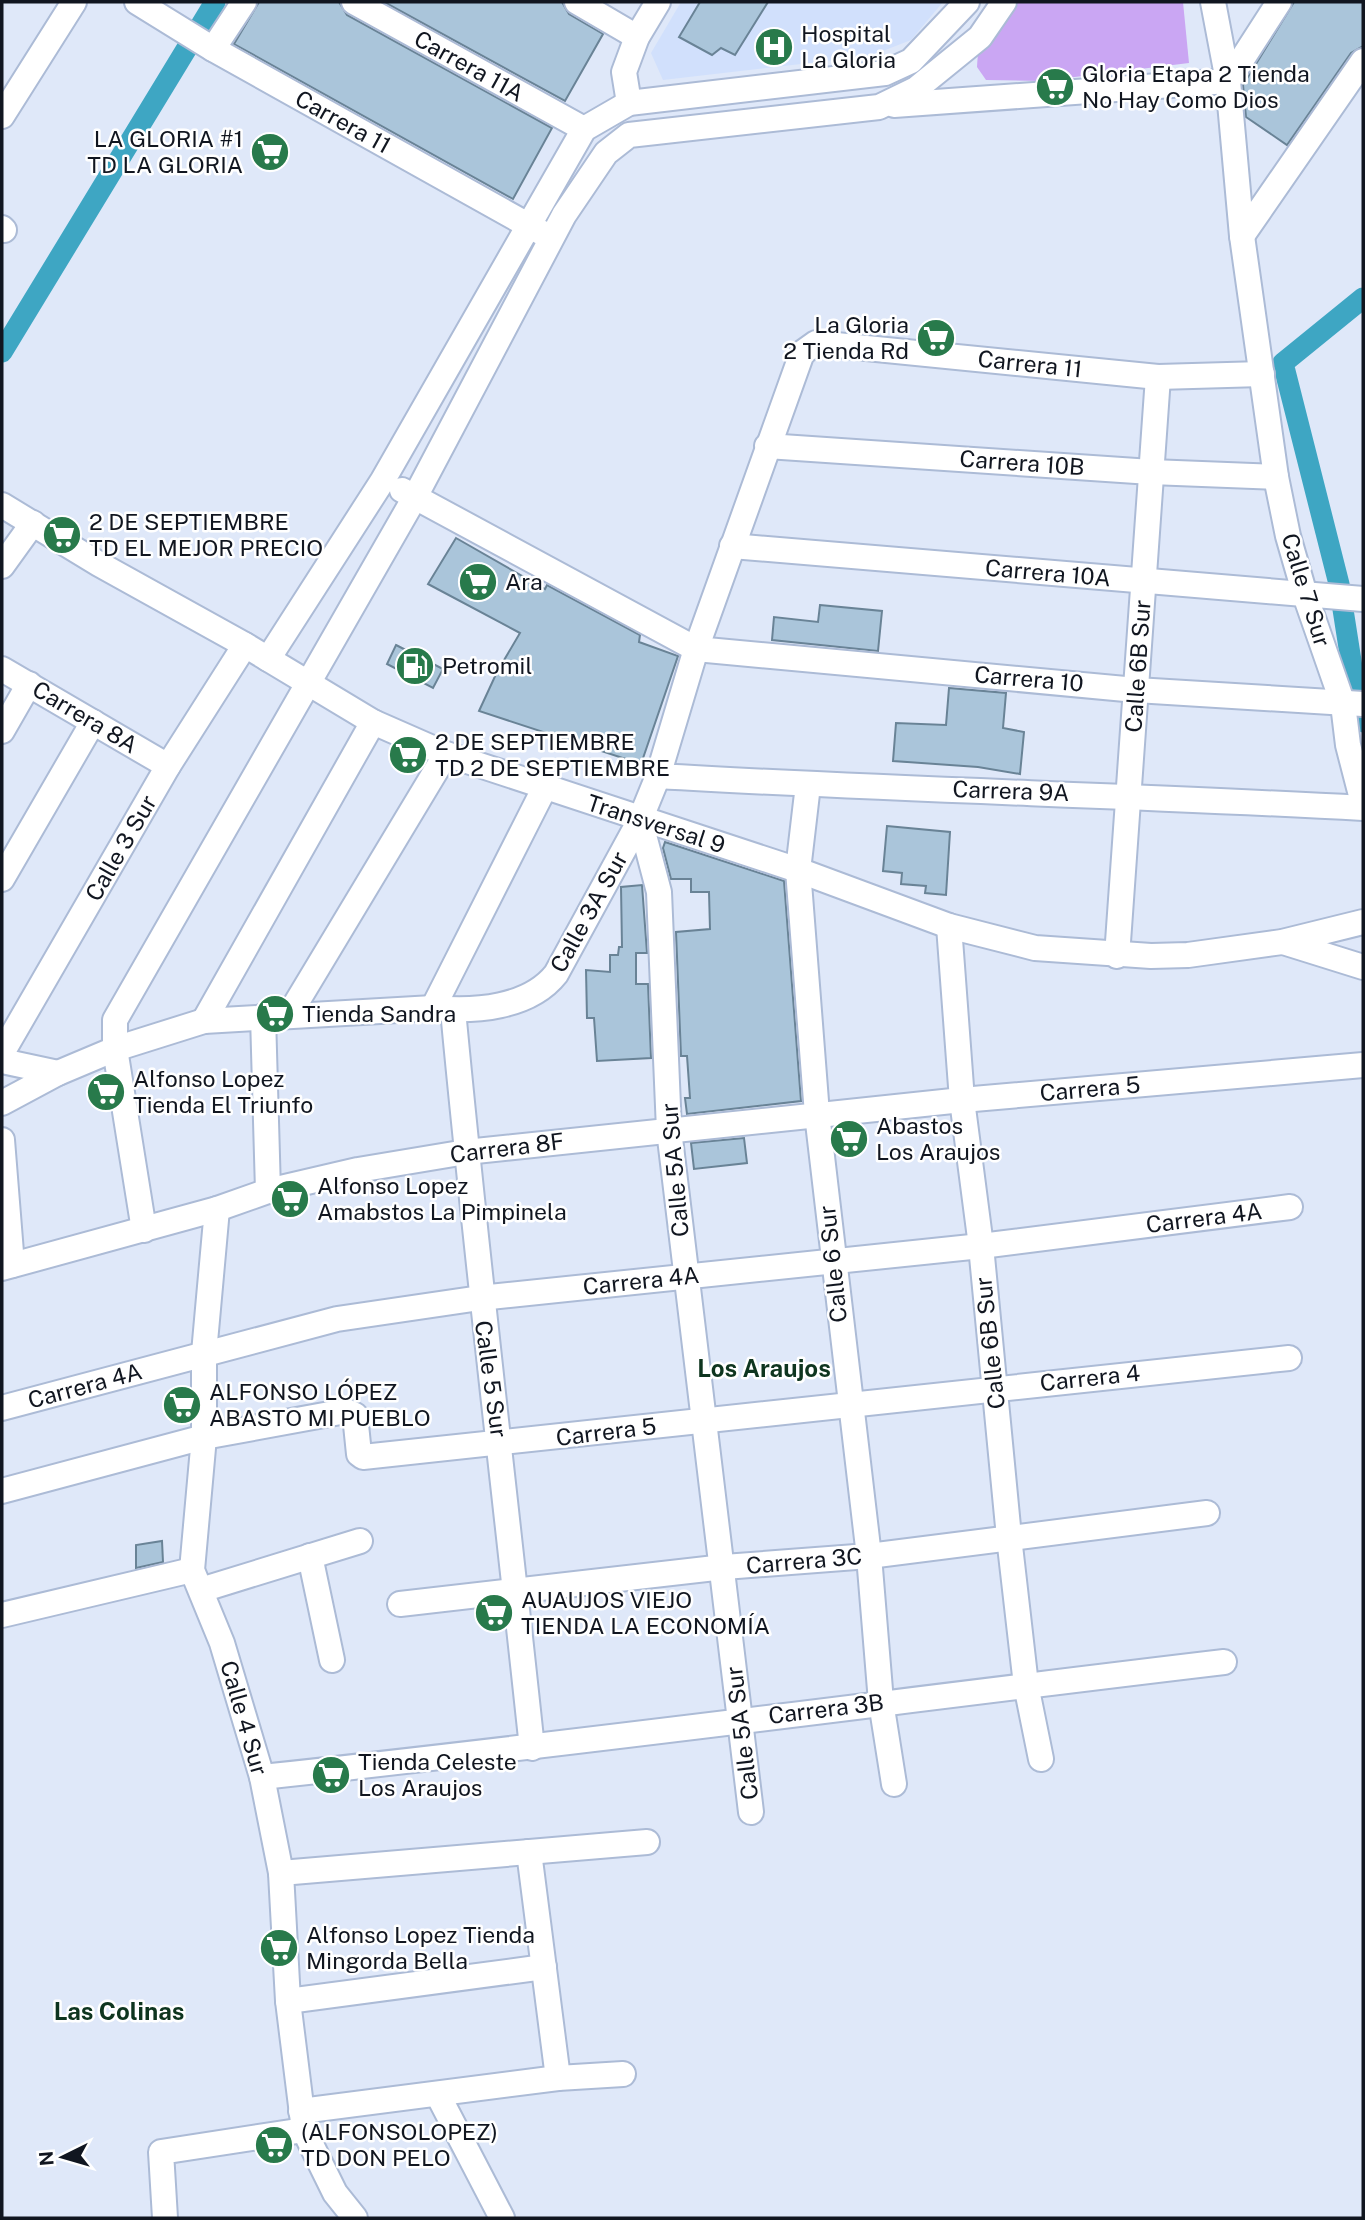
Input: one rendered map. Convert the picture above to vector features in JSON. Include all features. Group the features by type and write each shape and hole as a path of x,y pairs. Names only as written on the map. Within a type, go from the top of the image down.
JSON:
{"street":[{"path":"2,116 74,2"},
{"name":"Carrera 11","path":"137,2 212,49 528,227 552,237"},
{"path":"212,49 244,2"},
{"name":"Carrera 11A","path":"354,2 584,129"},
{"path":"577,2 637,37"},
{"path":"629,103 624,72 637,37 658,2"},
{"path":"268,659 383,480 584,129 629,103 885,73 911,61 967,2"},
{"path":"879,107 916,89 980,37 1004,2"},
{"name":"Calle 7 Sur","path":"1213,2 1228,81 1242,236 1276,477 1289,536 1316,595 1354,704 1348,745 1363,806"},
{"path":"144,1230 115,1049 115,1020 415,497 552,237 606,153 629,135 879,107 1228,81 1279,2"},
{"path":"1242,236 1363,61"},
{"name":"Carrera 11","path":"802,353 816,343 1158,377 1262,374"},
{"name":"Calle 3A Sur","path":"2,1103 58,1073 115,1049 204,1021 443,1009 523,1000 544,989 556,974 640,820 658,776 696,649 802,353"},
{"name":"Calle 6B Sur","path":"1117,956 1158,377"},
{"name":"Carrera 10B","path":"767,446 1151,472 1276,477"},
{"path":"383,480 696,649"},
{"name":"Transversal 9","path":"2,505 99,565 268,659 373,722 446,754 798,870 949,926 1035,948 1117,956 1188,955 1282,942 1363,922"},
{"path":"2,566 33,523"},
{"name":"Carrera 10A","path":"732,546 1360,599"},
{"name":"Calle 3 Sur","path":"2,1053 168,766 245,646"},
{"name":"Carrera 10","path":"696,649 1136,690 1354,704"},
{"name":"Carrera 8A","path":"2,668 168,766"},
{"path":"2,731 29,684"},
{"path":"2,879 93,722"},
{"path":"204,1021 373,722"},
{"path":"289,1015 446,754"},
{"name":"Carrera 9A","path":"658,776 808,785 1129,795 1363,806"},
{"name":"Calle 6 Sur","path":"808,785 798,870 817,1114 849,1407 869,1556 881,1702 894,1784"},
{"path":"443,1009 545,787"},
{"name":"Calle 5A Sur","path":"640,820 659,892 669,1130 685,1277 724,1567 751,1812"},
{"name":"Calle 6B Sur","path":"949,926 962,1100 981,1246 1009,1537 1026,1685 1041,1759"},
{"name":"Transversal 9","path":"1282,942 1363,967"},
{"name":"Calle 5 Sur","path":"443,1009 466,1152 532,1748"},
{"path":"263,1016 268,1191"},
{"path":"2,1060 58,1073"},
{"name":"Carrera 5","path":"817,1114 1363,1065"},
{"name":"Carrera 8F","path":"7,1267 217,1209 268,1191 358,1170 466,1152 817,1114"},
{"path":"2,1140 7,1267"},
{"name":"Carrera 4A","path":"2,1408 337,1319 480,1297 981,1246 1290,1207"},
{"name":"Calle 4 Sur","path":"217,1209 204,1353 204,1437 196,1580 222,1643 262,1777 281,1872 288,2001 302,2121 335,2193 355,2218"},
{"name":"Carrera 4","path":"849,1407 995,1388 1289,1358"},
{"name":"Carrera 5","path":"204,1437 346,1411 355,1415 359,1454 363,1457 849,1407"},
{"path":"2,1491 204,1437"},
{"name":"Carrera 3C","path":"400,1604 724,1567 869,1556 1207,1513"},
{"path":"2,1615 196,1580 310,1556 360,1541"},
{"path":"310,1556 332,1660"},
{"name":"Carrera 3B","path":"262,1777 532,1748 740,1719 1224,1662"},
{"path":"281,1872 647,1842"},
{"path":"529,1852 558,2078"},
{"path":"288,2001 544,1967"},
{"path":"165,2218 161,2152 438,2095 558,2078 623,2074"},
{"path":"438,2095 502,2218"}],"shaded area":[{"name":"Hospital La Gloria","path":"681,2 943,2 911,40 870,56 663,80 651,53"},
{"path":"1017,2 1183,2 1189,63 1042,81 986,80 977,67 978,52"}],"building":[{"path":"259,2 339,2 347,15 552,128 513,199 234,44"},
{"path":"384,2 562,2 569,14 603,34 565,101"},
{"path":"700,2 768,2 735,55 721,48 712,55 679,37"},
{"path":"1294,2 1363,2 1363,46 1351,53 1287,145 1246,117 1243,85"},
{"path":"456,538 545,589 547,585 640,635 639,642 678,656 641,764 479,711 497,672 520,633 428,584"},
{"path":"820,605 882,611 878,651 772,640 774,617 818,622"},
{"name":"Petromil","path":"396,645 443,669 433,688 387,664"},
{"path":"949,688 1006,693 1003,728 1024,732 1020,774 978,767 893,761 896,723 946,725"},
{"path":"887,826 950,832 946,895 925,893 926,886 901,884 902,873 883,871"},
{"path":"665,842 784,881 801,1101 687,1114 685,1098 690,1098 687,1056 681,1056 676,932 710,929 709,892 691,892 691,879 671,879 663,848"},
{"path":"642,885 647,953 636,953 636,984 648,984 651,1058 597,1061 594,1018 587,1018 586,970 610,972 610,955 618,955 619,947 622,947 621,887"},
{"path":"744,1138 747,1163 694,1169 691,1143"},
{"path":"162,1541 163,1562 136,1568 136,1545"}],"waterway":[{"path":"2,352 215,2"},
{"path":"1363,298 1283,363 1339,584 1363,722"}],"place":[{"name":"Hospital La Gloria","path":"774,47"},
{"name":"Gloria Etapa 2 Tienda No Hay Como Dios","path":"1055,87"},
{"name":"LA GLORIA #1 TD LA GLORIA","path":"270,152"},
{"name":"La Gloria 2 Tienda Rd","path":"936,338"},
{"name":"2 DE SEPTIEMBRE TD EL MEJOR PRECIO","path":"62,535"},
{"name":"Ara","path":"478,582"},
{"name":"Petromil","path":"415,666"},
{"name":"2 DE SEPTIEMBRE TD 2 DE SEPTIEMBRE","path":"408,755"},
{"name":"Tienda Sandra","path":"275,1014"},
{"name":"Alfonso Lopez Tienda El Triunfo","path":"106,1092"},
{"name":"Abastos Los Araujos","path":"849,1139"},
{"name":"Alfonso Lopez Amabstos La Pimpinela","path":"290,1199"},
{"name":"ALFONSO LÓPEZ ABASTO MI PUEBLO","path":"182,1405"},
{"name":"AUAUJOS VIEJO TIENDA LA ECONOMÍA","path":"494,1613"},
{"name":"Tienda Celeste Los Araujos","path":"331,1775"},
{"name":"Alfonso Lopez Tienda Mingorda Bella","path":"279,1948"},
{"name":"(ALFONSOLOPEZ) TD DON PELO","path":"274,2145"}],"district":[{"name":"Los Araujos","path":"764,1369"},
{"name":"Las Colinas","path":"119,2012"}]}
